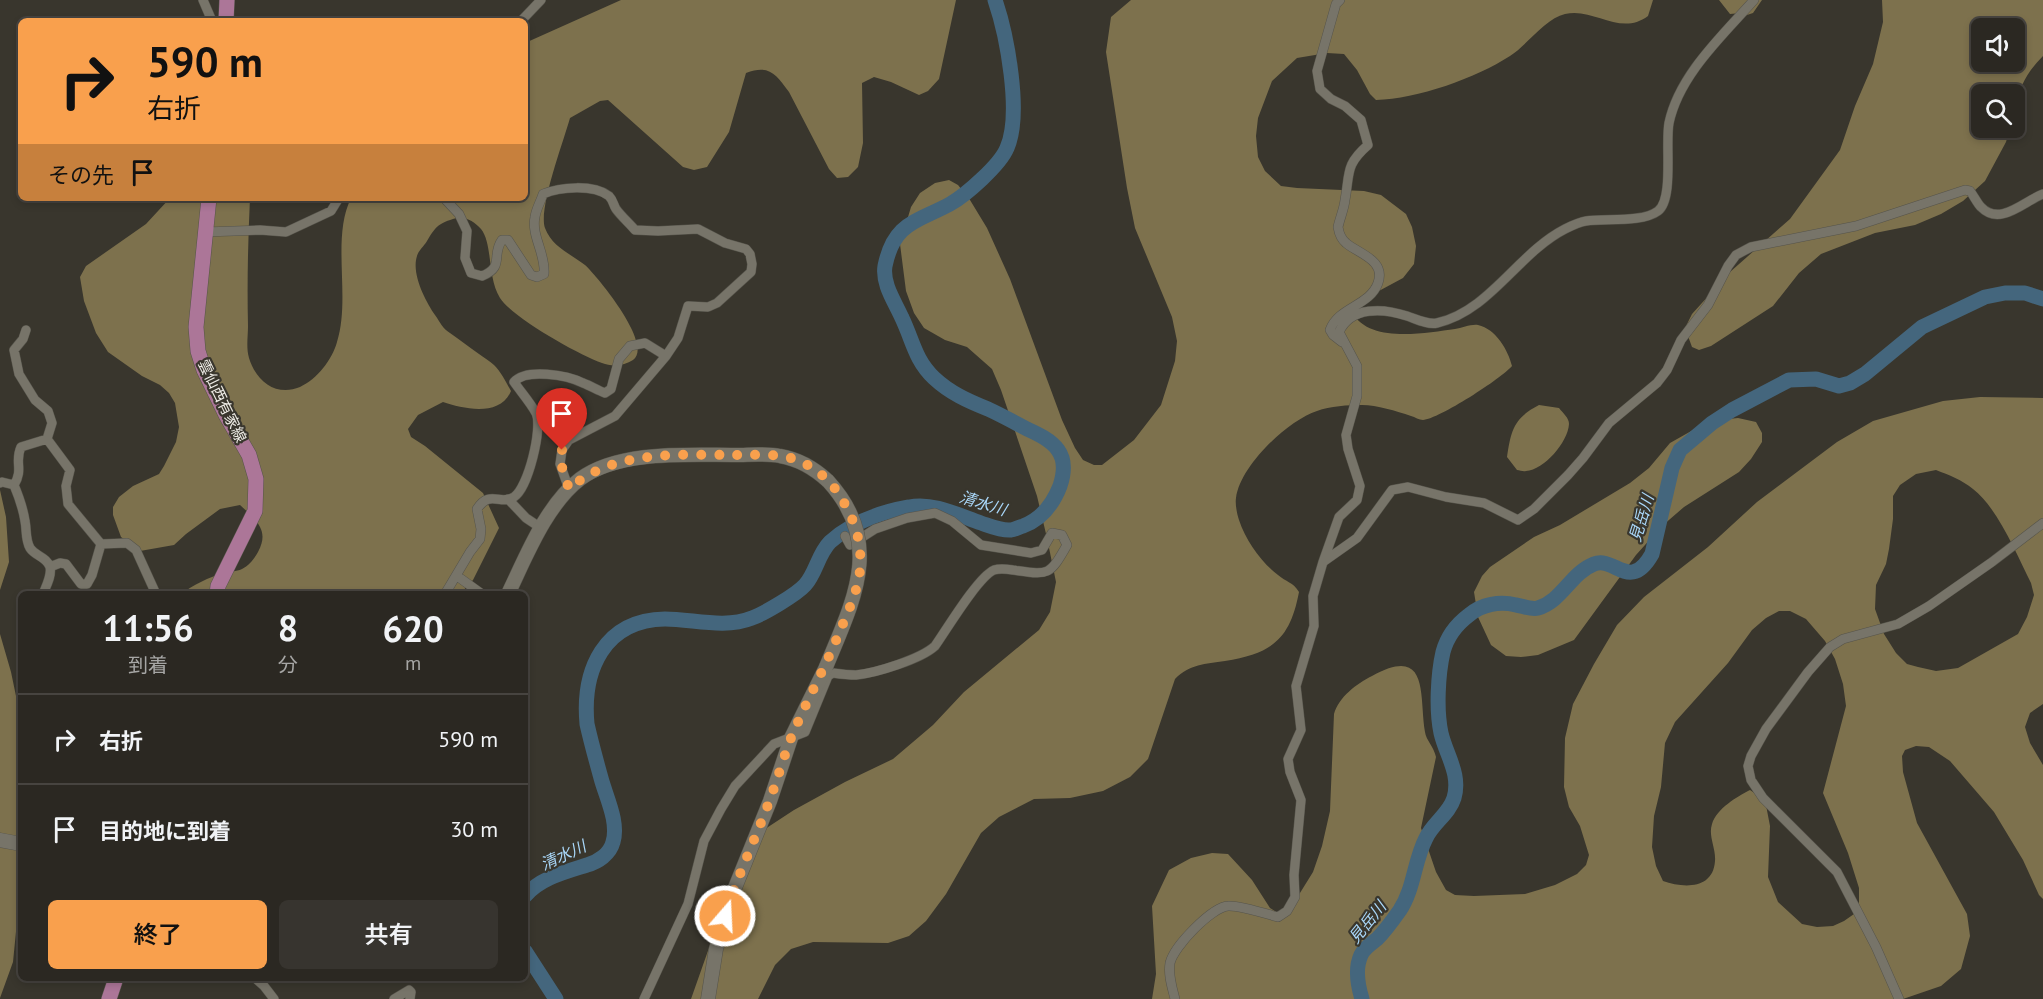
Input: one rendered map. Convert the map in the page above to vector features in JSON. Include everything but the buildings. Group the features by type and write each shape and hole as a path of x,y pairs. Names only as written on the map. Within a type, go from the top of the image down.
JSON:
{"main road":[{"path":"226,18 227,0"},
{"name":"雲仙西有家線","path":"209,201 196,327 198,351 204,370 226,415 249,455 256,479 255,511 217,591"},
{"path":"109,999 115,981"}],"street":[{"path":"203,0 211,18"},
{"path":"523,18 541,0"},
{"path":"1340,0 1336,3 1317,71 1320,89 1331,99 1345,106 1360,120 1368,145 1357,154 1348,170 1345,200 1338,227 1345,243 1373,260 1379,270 1379,282 1372,293 1334,320 1330,330 1346,345"},
{"path":"1175,999 1170,977 1171,961 1194,929 1215,910 1229,905 1278,917 1287,911 1295,897 1294,875 1301,800 1290,772 1288,759 1301,730 1296,686 1314,626 1313,596 1323,562 1339,517 1357,500 1360,486 1346,435 1357,396 1357,366 1339,332 1344,322 1356,314 1384,310 1434,324 1452,319 1473,306 1535,249 1564,230 1584,221 1641,217 1658,211 1665,201 1667,141 1675,105 1695,69 1754,0"},
{"path":"447,201 459,214 467,231 465,258 471,273 482,276 491,272 497,264 498,245 502,240 508,240 531,275 537,277 544,274 545,262 535,230 535,218 543,194 555,189 583,188 603,193 611,198 615,208 635,230 698,229 725,243 746,249 750,254 751,273 717,303 708,307 688,306 678,338 666,356 615,416 569,440 562,450 561,464 569,489"},
{"path":"1323,562 1357,538 1392,490 1408,487 1446,497 1484,503 1518,520 1534,509 1583,458 1609,423 1658,384 1681,340 1708,305 1728,266 1736,255 1751,247 1857,226 1965,190 1970,191 1981,208 1990,214 2004,215 2043,194"},
{"path":"205,232 260,230 286,232 332,211 337,201"},
{"path":"26,330 23,339 14,350 19,374 35,400 48,411 52,423 48,439 70,470 66,486 68,504 101,544"},
{"path":"447,591 480,539 481,528 477,509 481,502 488,498 514,497 520,492 529,473 538,426 536,414 514,382 517,378 524,374 546,374 581,382 605,393 611,388 619,359 630,346 645,343 666,356"},
{"path":"14,485 21,475 18,454 21,447 48,439"},
{"path":"510,591 541,528 569,489 581,478 611,464 631,459 694,455 781,456 814,469 828,481 838,492 853,521 860,552 860,567 852,603 792,738 770,801 730,900 716,949 708,999"},
{"path":"0,483 14,485"},
{"path":"14,485 21,501 26,525 26,540 32,551 44,558 50,567 44,591"},
{"path":"508,499 525,518 541,528"},
{"path":"644,999 688,904 704,841 721,809 735,786 774,744 805,732 830,674 855,675 927,654 983,578 994,570 1004,568 1037,574 1049,571 1057,564 1067,545 1062,535 1052,533 1042,550 1031,553 981,544 952,521 935,513 907,518 875,529 850,545 845,536"},
{"path":"1899,999 1876,947 1836,872 1763,798 1751,780 1748,766 1751,756 1773,719 1830,647 1843,639 1898,624 1929,606 2043,523"},
{"path":"101,544 127,543 136,550 155,591"},
{"path":"50,567 60,563 66,564 74,578 81,584 87,584 101,544"},
{"path":"457,576 478,591"},
{"path":"0,840 18,843"},
{"path":"258,981 274,999"},
{"path":"394,999 409,990 410,999"}],"shaded area":[{"path":"621,0 956,0 939,79 928,91 919,95 874,77 862,83 863,143 858,167 848,177 837,178 829,169 789,92 776,76 766,70 746,73 729,132 707,167 694,170 683,167 608,100 600,101 570,118 548,191 545,228 548,235 562,250 592,272 622,311 636,341 638,352 629,362 622,365 610,365 592,359 547,335 507,306 496,290 485,235 472,221 457,218 443,223 435,230 417,256 416,271 424,295 443,327 494,365 511,391 499,405 490,408 461,407 443,402 418,415 408,429 411,437 483,493 499,528 473,580 463,591 186,591 207,579 247,566 258,552 262,531 256,521 240,505 220,509 174,545 140,551 121,537 113,515 113,507 119,497 133,486 159,474 176,442 179,427 175,403 169,393 108,352 96,333 84,301 80,277 86,266 146,224 167,201 250,201 247,346 249,358 257,374 268,385 291,390 306,384 332,356 337,342 342,306 342,231 350,201 528,201 528,42"},
{"path":"1131,0 1653,0 1648,16 1638,22 1627,24 1586,14 1565,14 1544,26 1510,56 1496,64 1446,86 1409,96 1376,100 1344,54 1327,53 1297,58 1272,81 1258,118 1256,136 1258,157 1265,171 1281,186 1364,191 1381,195 1406,214 1412,227 1416,246 1414,264 1403,278 1377,292 1352,312 1360,322 1371,329 1399,334 1429,333 1478,325 1496,336 1508,353 1512,366 1470,397 1431,418 1422,420 1393,410 1368,405 1333,407 1305,416 1279,434 1267,446 1255,459 1239,485 1236,509 1242,528 1255,551 1272,570 1299,592 1290,621 1277,641 1267,648 1242,658 1204,664 1186,670 1175,679 1148,759 1130,777 1103,791 1070,798 1034,799 999,817 981,833 946,894 926,921 909,936 888,943 813,942 791,949 775,965 758,999 691,999 734,877 765,829 845,782 893,759 933,725 964,692 1039,630 1050,612 1056,582 1037,496 992,369 967,347 945,340 924,328 914,313 906,291 900,244 911,207 920,193 935,183 949,180 958,185 970,200 987,228 1010,279 1062,420 1083,460 1094,465 1102,465 1134,440 1161,405 1175,361 1177,341 1172,317 1135,228 1106,52 1111,17"},
{"path":"1719,0 1762,0 1753,13 1744,16 1741,13 1730,14"},
{"path":"1882,0 2043,0 2043,56 2023,84 1971,84 1971,138 2007,138 1985,181 1963,201 1941,214 1915,225 1875,233 1821,254 1799,273 1773,306 1711,346 1699,350 1692,347 1685,328 1692,314 1730,272 1790,219 1840,150 1873,64 1883,22"},
{"path":"1980,397 2043,398 2043,704 2030,713 2025,727 2030,743 2043,765 2043,899 1994,812 1950,761 1929,747 1916,746 1905,750 1902,756 1903,772 1917,823 1967,914 1970,936 1961,969 1941,986 1903,999 1152,999 1156,974 1152,906 1169,870 1191,858 1212,853 1228,854 1252,880 1270,908 1278,913 1295,901 1313,872 1330,811 1336,708 1354,687 1391,668 1404,666 1413,670 1421,690 1425,732 1436,757 1421,828 1436,872 1446,890 1455,895 1474,896 1525,894 1555,885 1577,874 1586,865 1589,855 1580,826 1569,807 1564,787 1565,738 1573,704 1617,625 1644,597 1708,547 1757,502 1837,442 1873,421 1943,401","holes":["1936,470 1969,486 1990,507 2013,546 2031,583 2034,595 2027,617 2018,634 1958,668 1936,671 1907,664 1896,653 1884,634 1875,609 1876,585 1886,564 1889,549 1893,496 1900,485 1916,474","1779,611 1790,611 1806,619 1825,641 1835,659 1843,684 1846,706 1823,793 1848,853 1859,888 1859,902 1854,914 1833,926 1817,927 1802,924 1778,902 1768,877 1770,826 1765,800 1750,790 1728,804 1715,818 1711,833 1715,861 1713,870 1703,882 1679,885 1663,881 1656,866 1652,847 1654,816 1661,787 1665,743 1675,722 1728,663 1752,630"]},
{"path":"1539,405 1559,408 1568,420 1568,431 1560,447 1540,466 1525,471 1517,470 1507,457 1512,432 1524,415"},
{"path":"1738,418 1756,422 1762,433 1762,442 1751,459 1739,472 1684,507 1662,526 1636,555 1574,640 1538,655 1521,657 1506,656 1491,645 1478,617 1474,592 1482,576 1490,567 1534,537 1560,525 1630,483 1649,468 1670,443 1709,421"},
{"path":"0,490 6,517 9,562 0,590"},
{"path":"0,634 18,706 18,911 13,962 0,998"}],"waterway":[{"name":"清水川","path":"528,893 545,880 599,860 606,854 613,842 613,818 587,724 586,704 593,667 612,638 626,628 644,622 676,619 731,623 757,616 801,589 812,575 826,547 838,535 867,519 888,512 927,506 996,528 1011,530 1036,519 1054,499 1063,472 1063,463 1058,450 1044,438 960,396 934,378 915,350 885,279 885,266 889,251 901,232 908,225 965,194 990,171 1007,148 1011,133 1013,95 1008,53 995,0"},
{"name":"見岳川","path":"1362,999 1358,977 1361,955 1383,932 1405,902 1426,838 1452,804 1454,798 1456,781 1441,733 1438,692 1443,652 1460,622 1474,611 1491,604 1538,608 1554,599 1579,574 1594,564 1602,563 1623,571 1637,571 1652,554 1672,468 1680,450 1712,423 1732,410 1789,380 1816,379 1839,386 1850,383 1865,374 1922,327 1985,297 2005,293 2025,293 2043,299"},
{"name":"清水川","path":"528,956 556,999"}],"route":[{"path":"562,450 561,464 569,489 581,478 595,470 631,459 694,455 781,456 814,469 828,481 838,492 853,521 860,552 860,567 852,603 792,738 725,916"}]}
